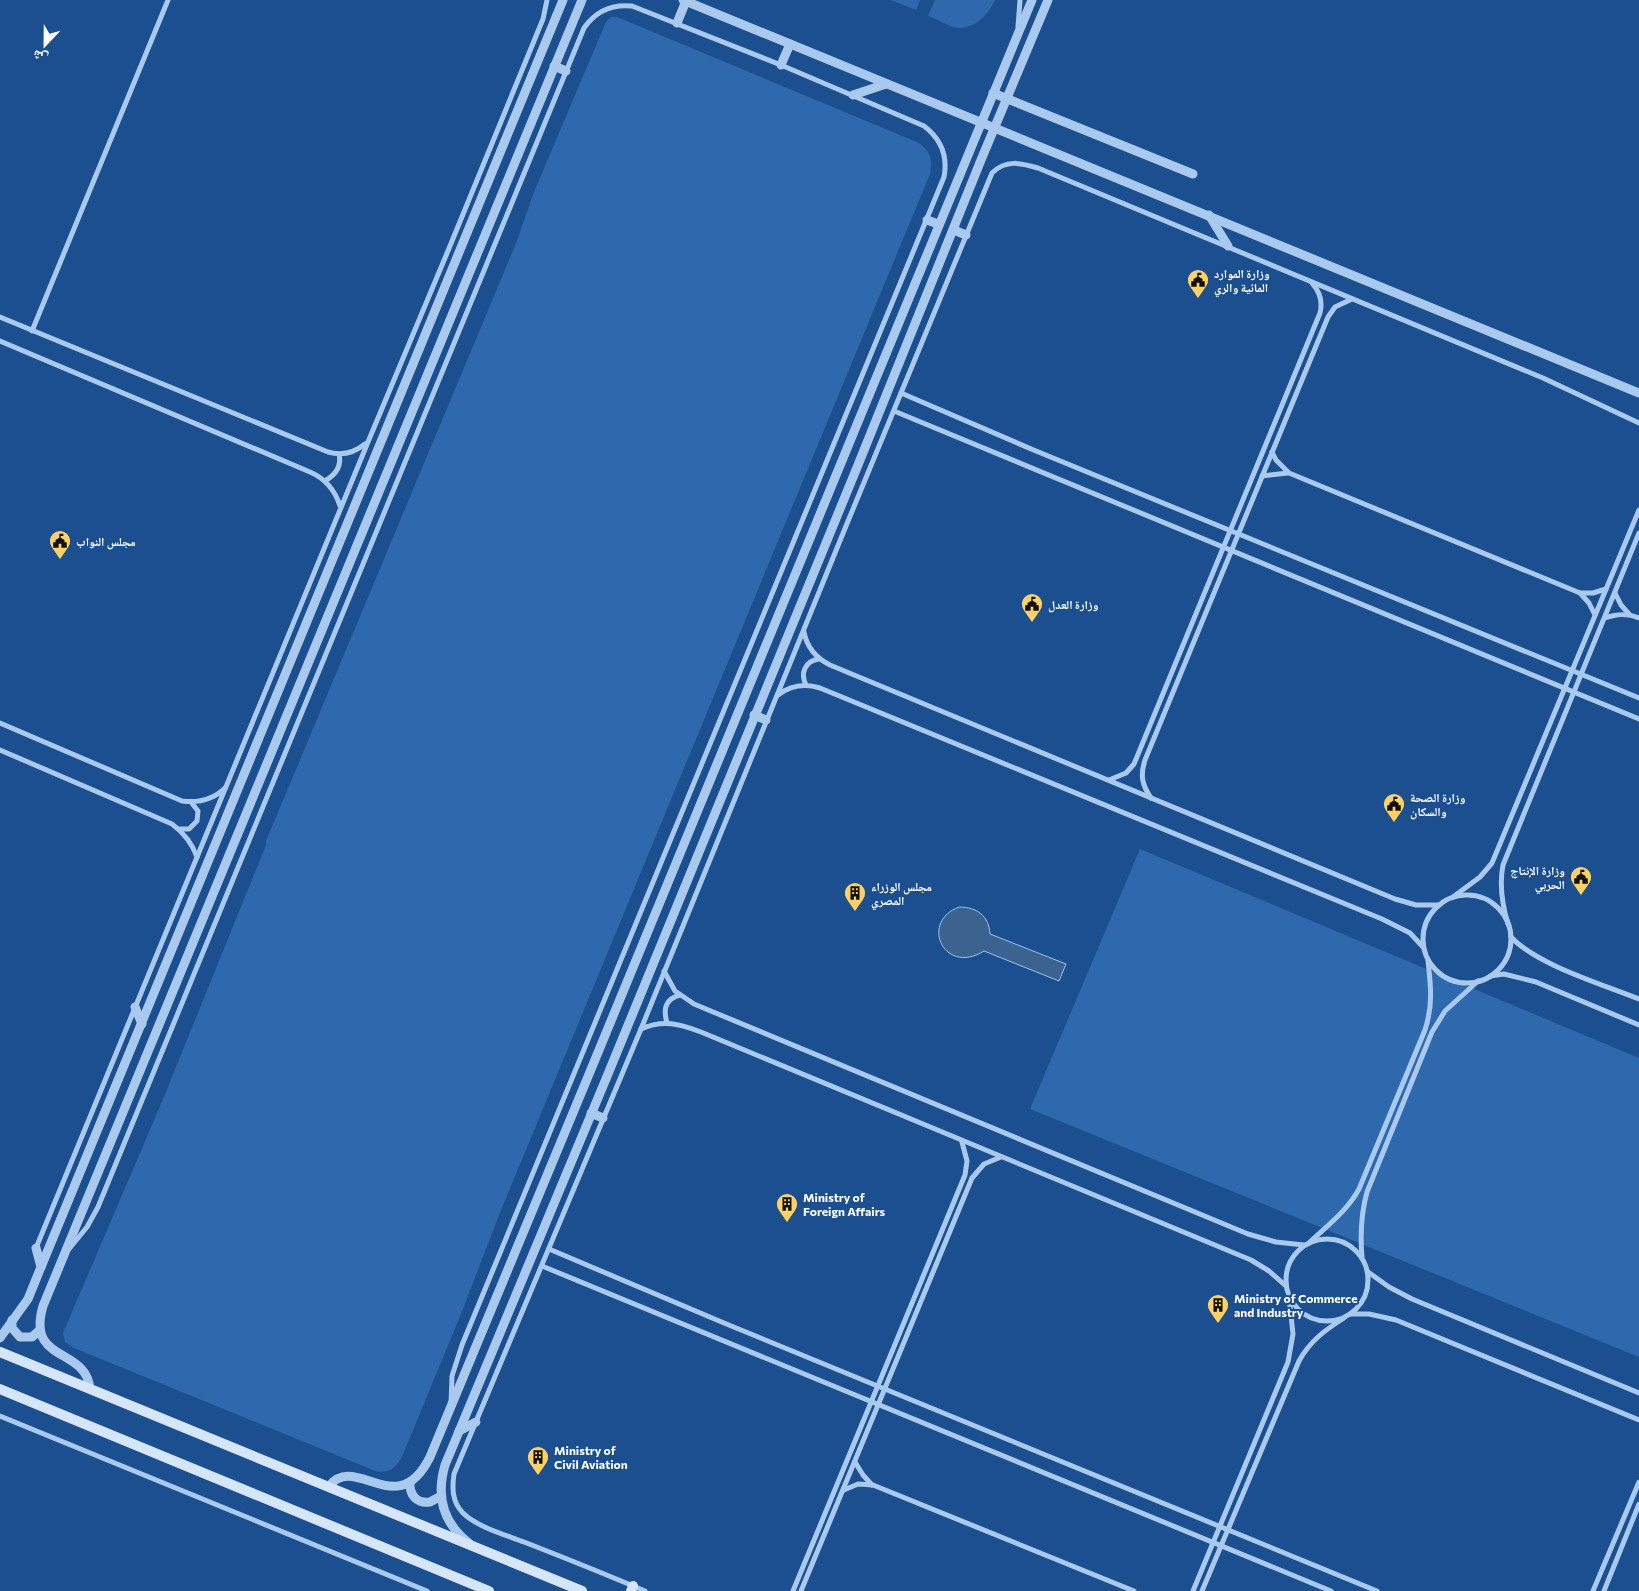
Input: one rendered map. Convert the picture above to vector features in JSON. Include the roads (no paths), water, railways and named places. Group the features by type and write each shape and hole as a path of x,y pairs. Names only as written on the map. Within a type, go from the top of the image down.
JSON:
{"main road":[{"path":"0,1352 582,1591"},
{"path":"0,1389 488,1591"}],"street":[{"path":"32,331 168,0"},
{"path":"42,1266 36,1248 543,19 547,0"},
{"path":"0,1338 28,1299 42,1266 563,0"},
{"path":"90,1389 90,1381 80,1367 51,1349 45,1342 40,1330 40,1317 43,1306 582,0"},
{"path":"1017,36 1020,0"},
{"path":"329,1486 338,1478 349,1476 360,1477 374,1484 389,1487 404,1484 410,1482 422,1471 426,1464 451,1408 1032,0"},
{"path":"472,1545 448,1518 441,1496 442,1477 459,1431 1048,0"},
{"path":"677,23 685,1 1639,393"},
{"path":"65,1252 84,1231 98,1207 584,28 604,10 618,6 632,6 781,65 924,126 939,141 945,155 946,170 942,184 462,1345 452,1376 451,1408"},
{"path":"781,65 790,44"},
{"path":"554,66 566,71"},
{"path":"854,95 886,84"},
{"path":"993,93 1193,174"},
{"path":"645,1591 632,1588 469,1518 457,1504 452,1486 454,1474 641,1029 766,720 778,696 992,174 1002,165 1019,162 1038,168 1543,378 1639,423"},
{"path":"1208,215 1228,246"},
{"path":"927,220 938,224"},
{"path":"954,230 966,235"},
{"path":"1108,780 1126,773 1134,764 1320,313 1322,307 1320,294 1311,282"},
{"path":"1151,798 1143,784 1142,768 1328,317 1334,308 1352,299"},
{"path":"0,317 321,449 339,454 358,450 368,442"},
{"path":"0,341 310,472 325,481 335,493 341,507"},
{"path":"901,393 1045,455 1639,698"},
{"path":"894,411 1639,719"},
{"path":"1272,452 1276,460 1289,474 1580,593 1606,590"},
{"path":"325,481 336,472 339,466 339,454"},
{"path":"1262,476 1289,474"},
{"path":"1193,1591 1289,1358 1292,1334 1286,1274 1289,1263 1295,1253 1342,1214 1352,1202 1425,1030 1430,1014 1432,997 1428,961 1423,947 1422,935 1425,924 1430,914 1438,905 1453,897 1480,877 1492,863 1639,510"},
{"path":"1490,976 1506,960 1510,949 1511,937 1503,907 1500,885 1503,865 1639,533"},
{"path":"1580,593 1589,603 1595,615"},
{"path":"1615,594 1629,614 1639,618"},
{"path":"1605,618 1629,614"},
{"path":"804,631 809,646 819,659 849,673 1395,899 1416,905 1438,905"},
{"path":"806,685 803,675 806,666 809,662 819,659"},
{"path":"778,696 791,688 806,685 820,688 1382,919 1410,933 1423,947"},
{"path":"747,690 762,696"},
{"path":"754,715 766,720"},
{"path":"0,724 173,797 192,802 208,799 216,796 226,786"},
{"path":"0,750 165,821 179,829 190,842 197,858"},
{"path":"179,829 189,829 197,821 198,811 192,802"},
{"path":"1453,897 1470,895 1486,899 1499,909 1508,924"},
{"path":"1511,937 1518,945 1554,965 1639,999"},
{"path":"1428,961 1437,972 1450,979 1463,982 1478,981 1490,976 1504,974 1536,982 1639,1025"},
{"path":"664,971 680,996 694,1004 1248,1234 1276,1242 1304,1246"},
{"path":"1202,1591 1304,1351 1316,1337 1359,1306 1365,1296 1368,1272 1362,1257 1360,1232 1364,1201 1432,1032 1445,1012 1478,981"},
{"path":"667,1022 666,1005 672,998 680,996"},
{"path":"135,1007 142,1024"},
{"path":"641,1029 656,1023 667,1022 701,1032 1251,1260 1269,1271 1286,1286"},
{"path":"591,1113 603,1118"},
{"path":"793,1591 965,1174 968,1161 962,1141"},
{"path":"801,1591 972,1178 984,1164 1001,1157"},
{"path":"1310,1242 1321,1239 1333,1239 1349,1245 1362,1257"},
{"path":"549,1249 885,1390 1377,1591"},
{"path":"542,1266 1331,1591"},
{"path":"1368,1272 1389,1287 1412,1299 1639,1393"},
{"path":"1289,1297 1295,1306 1312,1318 1328,1321 1344,1318"},
{"path":"1350,1314 1369,1314 1396,1320 1639,1420"},
{"path":"12,1320 12,1328 20,1337 32,1337 40,1330"},
{"path":"0,1416 427,1591"},
{"path":"459,1431 476,1422"},
{"path":"855,1462 862,1475 873,1485"},
{"path":"410,1482 410,1490 418,1500 430,1502 441,1496"},
{"path":"1593,1591 1639,1482"},
{"path":"844,1490 858,1484 873,1485 1134,1591"},
{"path":"1604,1591 1639,1504"}],"place":[{"name":"وزارة الموارد المائية والري","path":"1198,299"},
{"name":"مجلس النواب","path":"60,560"},
{"name":"وزارة العدل","path":"1032,623"},
{"name":"وزارة الصحة والسكان","path":"1394,823"},
{"name":"وزارة الإنتاج الحربي","path":"1581,896"},
{"name":"مجلس الوزراء المصري","path":"855,912"},
{"name":"Ministry of Foreign Affairs","path":"787,1223"},
{"name":"Ministry of Commerce and Industry","path":"1218,1324"},
{"name":"Ministry of Civil Aviation","path":"538,1476"}]}
